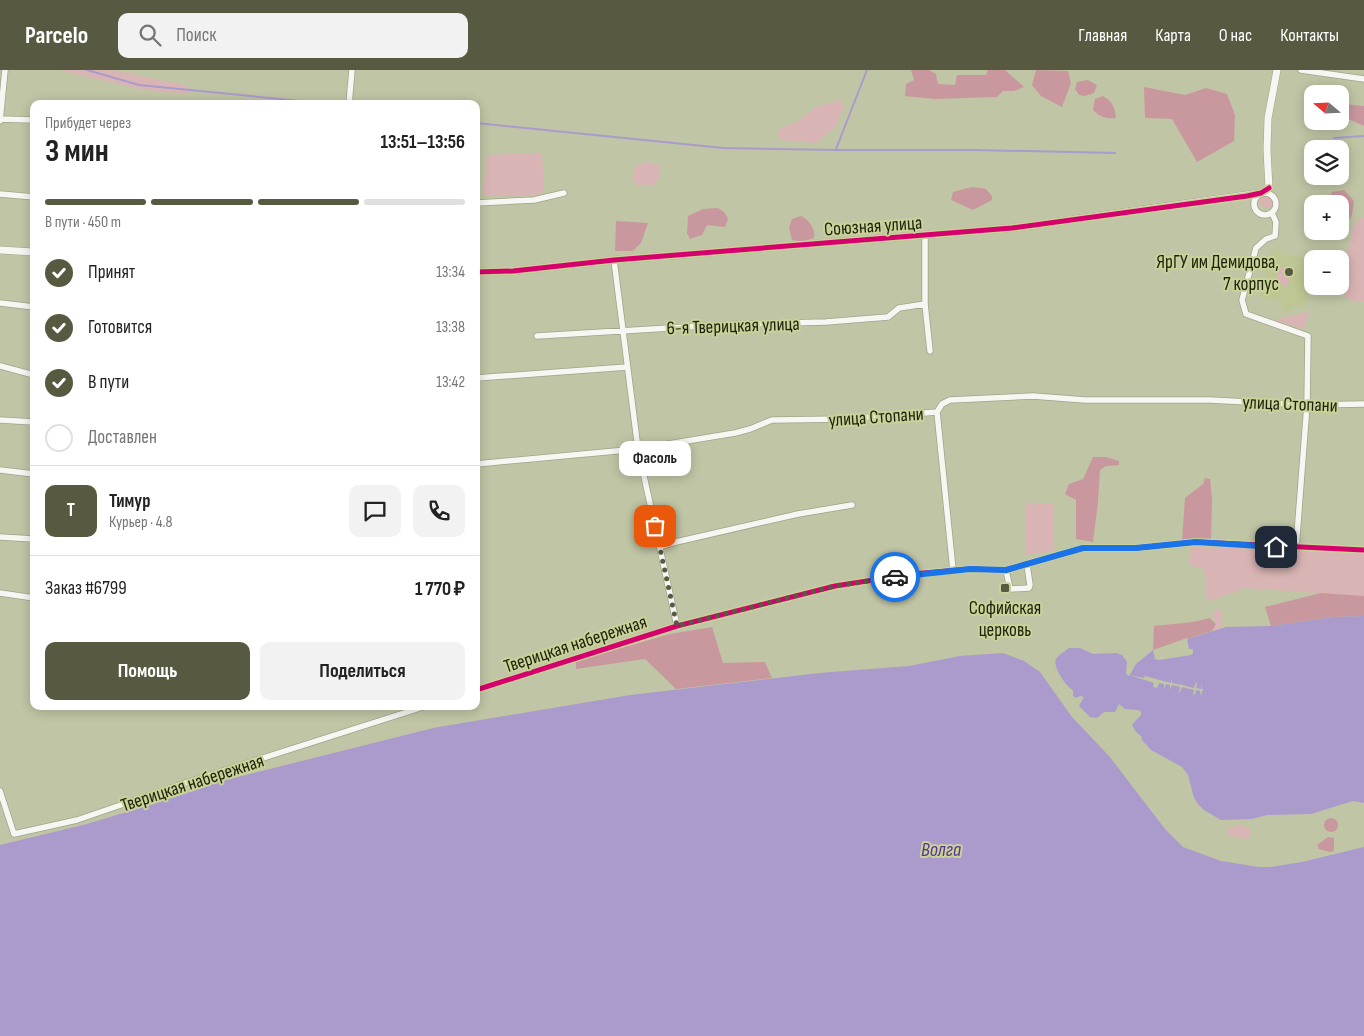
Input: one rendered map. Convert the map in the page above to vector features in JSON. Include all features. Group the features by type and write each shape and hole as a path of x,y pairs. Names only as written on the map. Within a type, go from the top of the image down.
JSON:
{"street":[{"path":"5,70 0,119 30,120"},
{"path":"350,100 352,70"},
{"path":"1272,213 1277,204 1271,191 1267,150 1268,118 1277,70"},
{"path":"1300,70 1364,79"},
{"name":"Союзная улица","path":"480,272 513,271 614,260 1012,228 1271,191"},
{"path":"480,203 534,200 564,193"},
{"path":"1261,193 1254,201 1256,209 1261,214 1272,213"},
{"path":"0,194 30,197"},
{"path":"1272,213 1276,222 1275,236 1266,239 1256,248 1242,300 1246,314 1308,336 1307,405 1296,548"},
{"path":"925,236 925,304 930,351"},
{"path":"0,250 30,252"},
{"path":"614,260 638,449 677,626"},
{"path":"0,303 30,306"},
{"name":"6-я Тверицкая улица","path":"537,336 736,324 826,322 891,316 900,308 925,304"},
{"path":"0,366 30,374"},
{"path":"480,378 627,368"},
{"name":"улица Стопани","path":"480,464 638,449 735,433 772,420 845,419 937,412 942,404 950,400 1033,396 1085,400 1210,400 1307,405 1364,404"},
{"path":"937,412 953,570"},
{"path":"0,420 30,422"},
{"path":"0,470 30,474"},
{"path":"660,547 798,514 852,506"},
{"path":"0,537 30,539"},
{"name":"Тверицкая набережная","path":"480,689 677,626 835,586 912,574 953,570 1006,570 1083,548 1136,548 1196,542 1364,550"},
{"path":"1006,570 1010,589 1029,588 1027,564"},
{"path":"0,594 30,598"},
{"name":"Тверицкая набережная","path":"0,791 14,834 77,820 185,783 413,710"}],"shaded area":[{"path":"59,70 112,70 188,86 189,94 145,90"},
{"path":"911,70 929,70 936,74 938,84 955,85 957,75 986,75 988,70 1005,70 1024,87 1014,91 1003,91 997,97 935,99 905,96 906,84 914,80"},
{"path":"1036,70 1068,71 1071,83 1062,107 1041,96 1032,85"},
{"path":"1088,80 1097,85 1094,93 1085,96 1079,95 1075,89 1077,82"},
{"path":"1144,87 1185,95 1206,88 1227,94 1235,115 1234,141 1197,162 1172,119 1145,118"},
{"path":"1103,96 1113,105 1116,113 1115,118 1103,117 1093,110 1095,99"},
{"path":"839,100 844,106 836,126 816,143 781,140 778,130 800,120 814,108"},
{"path":"1349,104 1364,106 1364,126 1349,119"},
{"path":"542,153 544,192 531,196 483,195 487,155"},
{"path":"644,162 659,164 660,176 655,184 638,185 632,178 634,168"},
{"path":"972,187 986,189 992,196 992,200 973,210 951,200 953,192"},
{"path":"1344,190 1349,195 1331,195 1332,192"},
{"path":"1264,194 1270,194 1274,201 1270,208 1264,208 1260,204 1260,198"},
{"path":"1349,196 1354,201 1349,219"},
{"path":"718,208 725,213 728,219 725,227 707,225 702,235 690,239 687,233 688,216 703,209"},
{"path":"801,216 807,220 814,231 814,238 802,242 792,240 789,228 792,219"},
{"path":"1364,217 1364,301 1360,302 1352,301 1344,295 1349,295 1348,250 1356,222"},
{"path":"616,221 648,223 641,243 633,251 615,251"},
{"name":"ЯрГУ им Демидова, 7 корпус","path":"1277,244 1282,245 1280,253 1304,259 1304,295 1309,295 1305,308 1294,305 1292,312 1282,309 1283,302 1259,297 1260,292 1254,291 1255,286 1262,287 1271,250 1276,251"},
{"path":"1279,267 1292,269 1288,286 1275,283"},
{"path":"1309,312 1304,329 1278,321 1277,319"},
{"path":"1093,457 1106,457 1119,461 1119,465 1106,466 1100,470 1093,542 1076,539 1076,500 1065,494 1069,484 1083,479"},
{"path":"1205,478 1210,479 1212,498 1211,541 1182,541 1185,498 1203,484"},
{"path":"1025,503 1053,503 1054,551 1026,555"},
{"path":"1191,546 1364,553 1364,596 1245,588 1207,602 1204,569 1189,565"},
{"path":"1321,593 1364,596 1364,616 1333,617 1271,626 1265,607"},
{"path":"1217,608 1221,611 1222,628 1212,631 1216,624 1213,613"},
{"path":"1210,618 1216,624 1212,631 1153,650 1154,626 1193,622"},
{"path":"712,627 723,663 765,662 772,678 676,689 645,659 576,669 576,661 670,634"},
{"path":"1331,818 1336,820 1338,825 1336,830 1331,832 1326,830 1324,825 1326,820"},
{"path":"1239,825 1250,828 1251,833 1248,839 1227,835 1227,829"},
{"path":"1328,837 1334,838 1334,851 1330,852 1319,849 1317,845"}],"water":[{"path":"1364,616 1364,803 1353,801 1311,814 1267,815 1252,819 1221,820 1204,810 1194,798 1188,775 1182,767 1151,750 1136,732 1132,725 1141,715 1141,711 1125,709 1119,704 1115,712 1104,712 1097,718 1090,717 1079,706 1084,697 1075,698 1073,696 1073,690 1060,676 1055,662 1069,648 1080,648 1093,654 1116,653 1122,655 1127,662 1126,674 1129,676 1136,664 1153,650 1226,627 1271,626 1333,617"},
{"name":"Волга","path":"1003,653 1024,661 1040,672 1072,717 1109,756 1165,829 1183,847 1221,861 1271,867 1302,862 1364,847 1364,1036 0,1036 0,845 87,824 226,780 433,728 630,695 819,673 909,666 960,656"}],"pier":[{"path":"1187,638 1189,649 1193,649 1191,655 1155,659 1153,650"},
{"path":"1129,675 1144,678 1145,676 1171,683 1172,678 1172,683 1181,685 1182,681 1182,685 1194,688 1196,682 1196,688 1201,689 1202,683 1202,689 1204,690 1201,696 1200,691 1196,690 1195,695 1193,694 1194,690 1182,687 1179,692 1180,687 1172,685 1170,690 1170,685 1166,684 1164,689 1164,684 1159,683 1157,688 1153,687 1154,683"}],"waterway":[{"path":"87,70 139,85 291,100"},
{"path":"836,149 867,70"},
{"path":"480,123 723,148 1115,153"},
{"path":"1334,138 1364,136"}],"cycle path":[{"path":"480,272 513,271 614,260 1012,228 1247,196 1261,193 1269,188"},
{"path":"480,689 677,626 835,586 912,574 970,569 1006,570 1083,548 1136,548 1196,542 1364,550"}],"way so far":[{"path":"655,526 677,626 835,586 895,577"}],"place":[{"name":"ЯрГУ им Демидова, 7 корпус","path":"1289,272"},
{"name":"Фасоль","path":"655,526"},
{"name":"Софийская церковь","path":"1005,588"}],"route":[{"path":"895,577 970,569 1006,570 1083,548 1136,548 1196,542 1276,547"}]}
